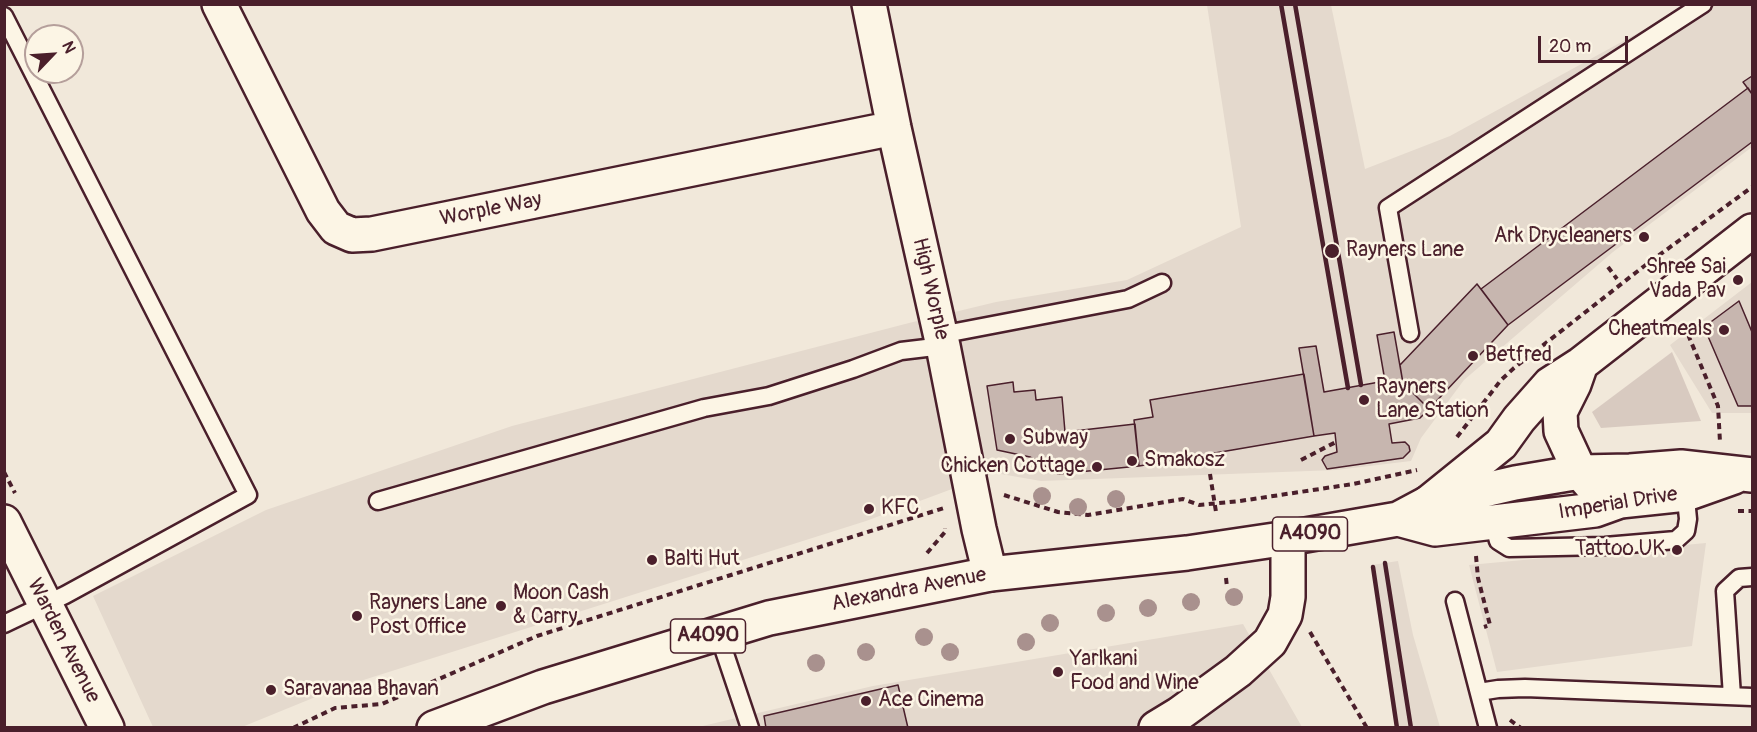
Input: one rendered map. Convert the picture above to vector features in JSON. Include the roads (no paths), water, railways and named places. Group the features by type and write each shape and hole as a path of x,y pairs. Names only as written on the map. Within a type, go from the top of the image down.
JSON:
{"street":[{"name":"Worple Way","path":"219,4 323,211 336,228 352,235 372,234 894,128"},
{"name":"High Worple","path":"869,4 990,574"},
{"path":"1428,503 1501,444 1519,419 1550,384 1581,364 1752,231"},
{"path":"1581,364 1560,412 1561,431 1580,472 1598,493 1620,501"},
{"name":"Imperial Drive","path":"1580,472 1630,471 1683,480"},
{"name":"Alexandra Avenue","path":"434,728 543,687 769,618 990,574 1187,553 1398,519 1428,503 1515,483 1580,472"},
{"name":"Imperial Drive","path":"1493,522 1595,510 1683,480 1746,475"},
{"name":"Alexandra Avenue","path":"1398,519 1436,529 1493,522"},
{"name":"Warden Avenue","path":"4,522 107,728"},
{"path":"1156,728 1238,671 1270,642 1285,615 1290,581 1288,538"}],"lane":[{"path":"1410,333 1388,208 1703,4"},
{"path":"4,16 249,495 4,624"},
{"path":"378,501 704,408 769,396 902,351 1128,299 1162,283"},
{"path":"1493,522 1498,541 1509,548 1605,546 1677,540 1686,531 1688,519 1683,480"},
{"path":"1732,696 1725,591 1738,578 1752,577"},
{"path":"1455,601 1488,728"},
{"path":"718,633 750,728"},
{"path":"1479,692 1525,688 1752,698"}],"railway":[{"path":"1281,4 1348,388"},
{"path":"1295,4 1361,385"},
{"path":"1385,563 1411,728"},
{"path":"1373,567 1397,728"}],"place":[{"name":"Ark Drycleaners","path":"1644,237"},
{"name":"Rayners Lane","path":"1332,251"},
{"name":"Shree Sai Vada Pav","path":"1738,280"},
{"name":"Cheatmeals","path":"1724,330"},
{"name":"Betfred","path":"1473,356"},
{"name":"Rayners Lane Station","path":"1364,400"},
{"name":"Subway","path":"1010,439"},
{"name":"Smakosz","path":"1132,461"},
{"name":"Chicken Cottage","path":"1097,467"},
{"name":"KFC","path":"869,509"},
{"name":"Tattoo UK","path":"1677,550"},
{"name":"Balti Hut","path":"652,560"},
{"name":"Moon Cash & Carry","path":"501,606"},
{"name":"Rayners Lane Post Office","path":"357,616"},
{"name":"Yarlkani Food and Wine","path":"1058,672"},
{"name":"Saravanaa Bhavan","path":"271,690"},
{"name":"Ace Cinema","path":"866,701"}]}
